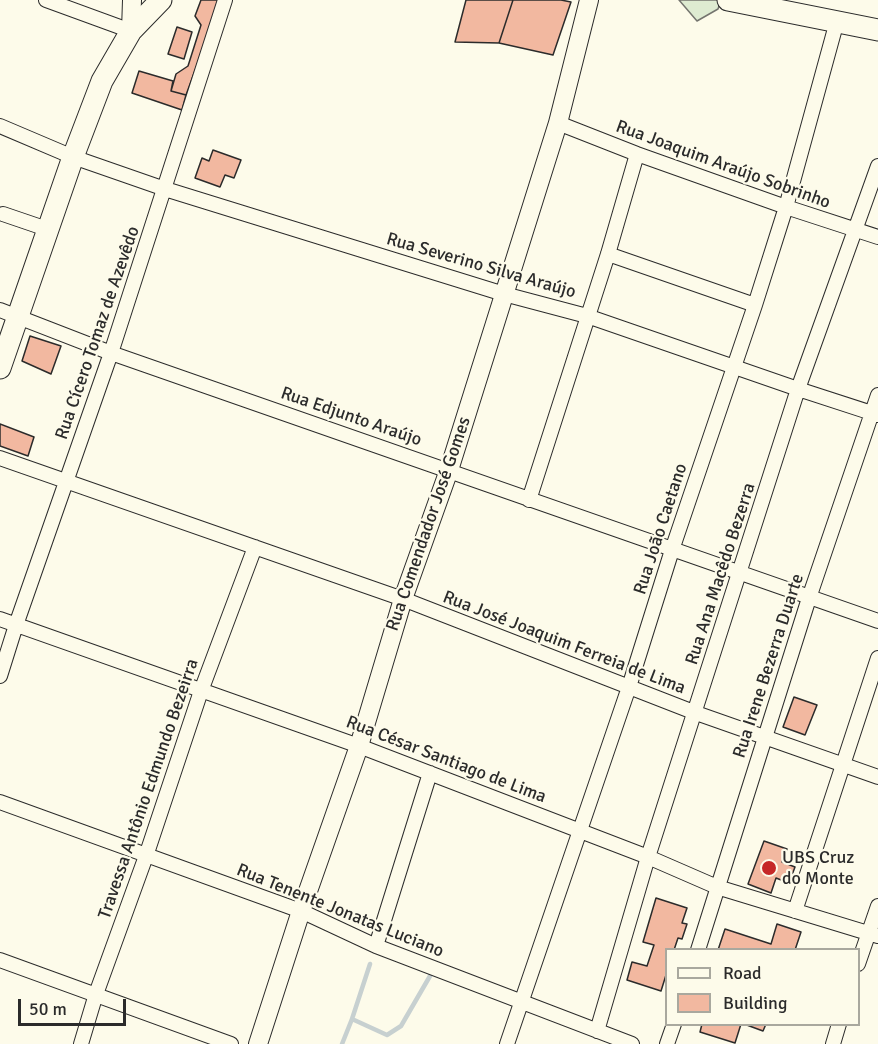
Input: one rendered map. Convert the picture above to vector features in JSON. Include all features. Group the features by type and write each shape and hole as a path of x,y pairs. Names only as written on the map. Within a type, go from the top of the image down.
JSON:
{"main road":[{"path":"0,368 9,314 47,230 102,81 131,31 161,0"},
{"path":"728,0 878,30"}],"street":[{"path":"46,0 131,31 132,0"},
{"name":"Rua Cícero Tomaz de Azevêdo","path":"0,675 15,625 111,353 225,0"},
{"name":"Rua Comendador José Gomes","path":"258,1044 301,911 359,746 404,599 449,470 558,123 589,0"},
{"name":"Rua João Caetano","path":"507,1044 629,687 672,550 755,305 786,207 837,21"},
{"name":"Rua Joaquim Araújo Sobrinho","path":"558,123 637,154 878,237"},
{"name":"Rua Severino Silva Araújo","path":"0,126 73,157 165,189 504,294 587,316 875,414"},
{"path":"529,500 608,254 637,154"},
{"name":"Rua Ana Macêdo Bezerra","path":"597,1031 648,857 798,389 878,166"},
{"path":"3,213 47,230"},
{"path":"608,254 755,305"},
{"name":"Rua Edjunto Araújo","path":"9,314 111,353 878,621"},
{"name":"Rua Irene Bezerra Duarte","path":"699,948 809,598 875,414 878,395"},
{"name":"Rua José Joaquim Ferreia de Lima","path":"0,458 404,599 696,713 844,763 878,777"},
{"name":"Travessa Antônio Edmundo Bezeirra","path":"81,1044 96,994 146,856 201,691 255,547"},
{"name":"Rua César Santiago de Lima","path":"0,619 359,746 648,857 717,887 873,934"},
{"path":"795,910 878,658"},
{"path":"376,946 430,773"},
{"name":"Rua Tenente Jonatas Luciano","path":"0,802 301,911 376,946 632,1044"},
{"path":"860,960 873,934 878,906"},
{"path":"0,960 231,1044"},
{"path":"668,1044 673,1026"},
{"path":"833,1044 838,1026"}],"green space":[{"path":"679,0 721,0 718,9 697,21"}],"building":[{"path":"201,0 221,0 186,95 171,91 176,74 188,66 201,25 195,16"},
{"path":"466,0 513,0 499,43 455,42"},
{"path":"513,0 571,2 553,55 499,43"},
{"path":"177,27 192,32 184,59 168,54"},
{"path":"139,71 173,81 171,91 186,95 182,110 132,93"},
{"path":"213,150 241,160 234,178 225,175 220,187 195,178 202,158 209,161"},
{"path":"30,336 61,346 51,374 22,361"},
{"path":"0,424 34,437 28,456 0,446"},
{"path":"794,697 817,705 805,735 783,727"},
{"path":"764,841 787,849 782,862 795,867 789,883 776,878 771,893 748,884"},
{"path":"656,898 687,908 682,923 687,924 682,939 678,938 675,948 665,948 665,978 661,991 627,980 632,962 647,966 654,945 643,942"},
{"path":"777,924 801,932 796,948 719,948 725,929 771,944"},
{"path":"702,1026 740,1026 735,1043 700,1032"},
{"path":"749,1026 765,1026 763,1031"}],"waterway":[{"path":"352,1019 370,964"},
{"path":"342,1044 352,1019 387,1035 401,1026 430,976"}],"place":[{"name":"UBS Cruz do Monte","path":"769,868"}]}
